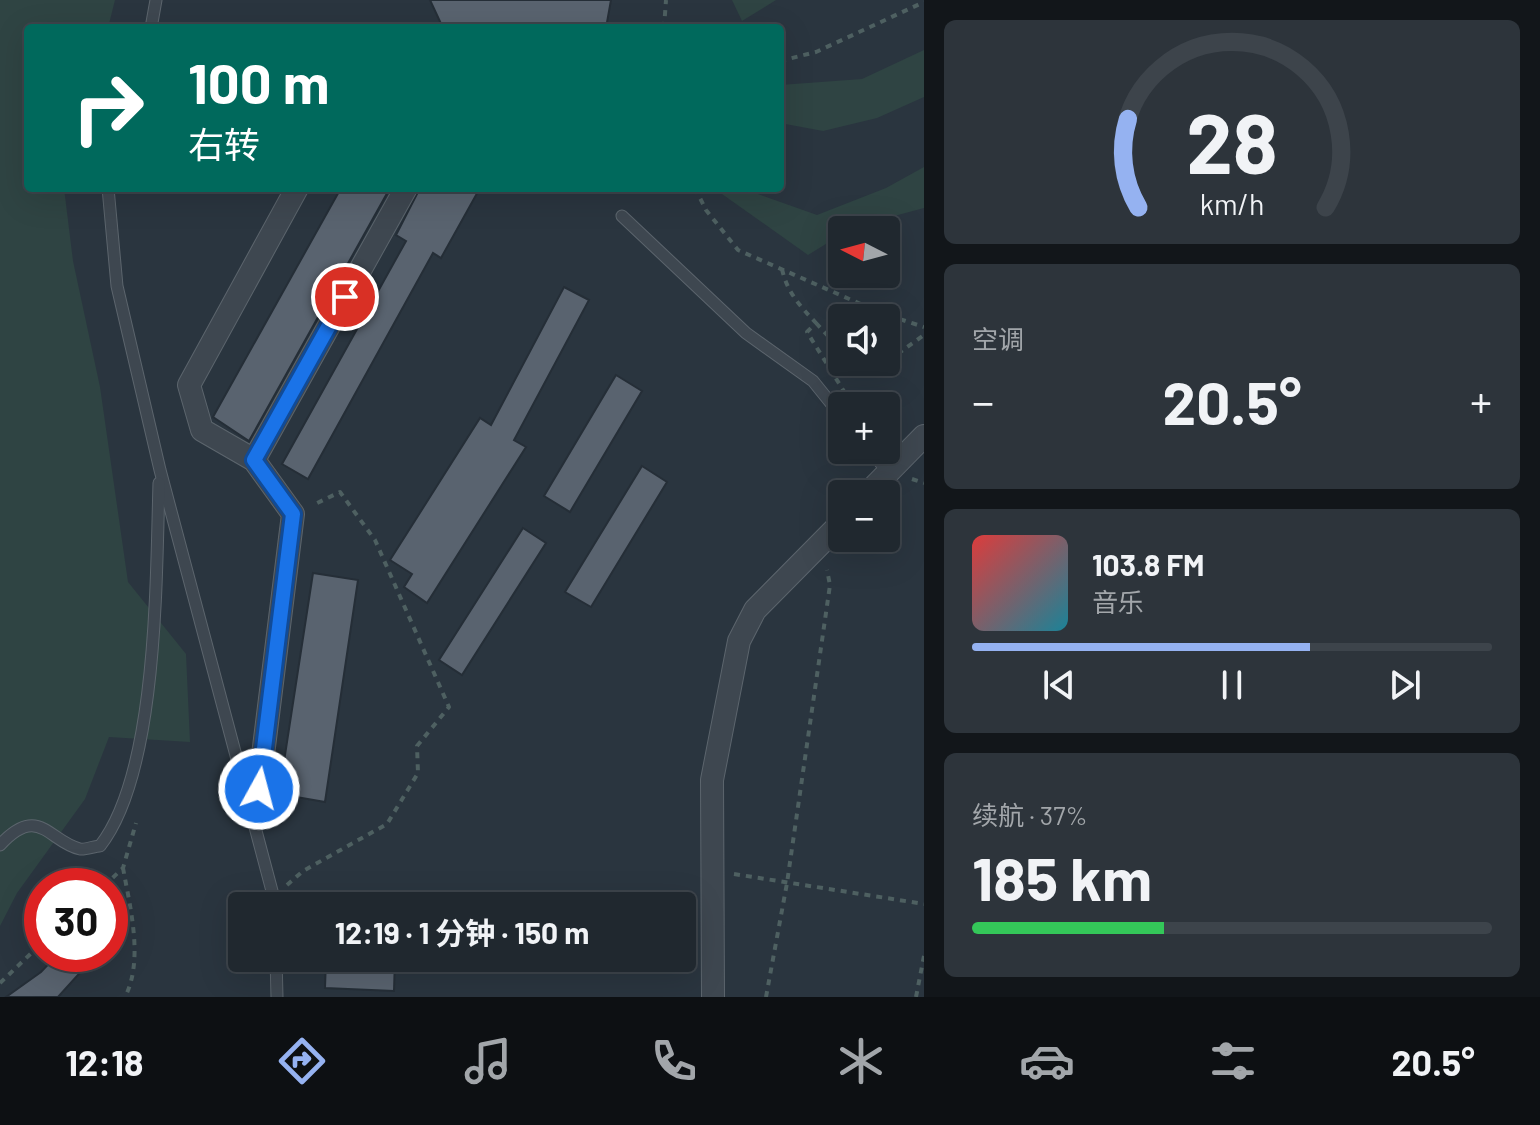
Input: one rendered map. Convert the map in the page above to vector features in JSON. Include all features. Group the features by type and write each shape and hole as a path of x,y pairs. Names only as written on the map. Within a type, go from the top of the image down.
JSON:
{"street":[{"path":"255,819 293,514 254,460 202,430 189,385 295,192"},
{"path":"254,460 404,192"},
{"path":"879,480 924,436"},
{"path":"713,997 712,780 739,641 755,610 828,537"}],"lane":[{"path":"152,24 156,0"},
{"path":"108,192 117,286 160,470 274,892"},
{"path":"622,216 746,333 813,381 828,396"},
{"path":"881,464 887,471"},
{"path":"0,845 23,827 44,827 81,849 100,846 115,827 143,728 155,616 160,470"},
{"path":"276,972 277,997"}],"path":[{"path":"664,24 666,0"},
{"path":"907,10 909,0"},
{"path":"784,60 816,52 924,2"},
{"path":"697,192 706,210 738,250 924,327"},
{"path":"782,269 786,285 828,336"},
{"path":"816,323 807,332 842,383 843,392"},
{"path":"900,352 924,335"},
{"path":"283,892 303,871 387,824 418,773 417,746 449,707 375,540 340,492 293,514"},
{"path":"766,997 787,883 830,585 822,544"},
{"path":"712,870 924,904"},
{"path":"125,997 131,986 134,931 128,897"},
{"path":"916,997 924,956"},
{"path":"0,983 24,960"}],"green space":[{"path":"0,0 115,0 109,24 24,24 24,192 64,192 73,261 100,387 128,582 186,654 190,742 109,737 85,799 35,868 24,868 24,883 0,926"},
{"path":"732,0 776,0 742,21"},
{"path":"924,50 924,97 877,118 823,131 784,124 784,85 862,79"},
{"path":"924,167 924,208 894,216 828,216 828,243 808,255 722,194 758,194 817,215 886,188"}],"building":[{"path":"430,0 611,0 607,24 441,24"},
{"path":"339,192 388,192 249,441 213,417"},
{"path":"418,192 478,192 441,258 433,253 308,479 282,464 406,241 396,235"},
{"path":"564,287 589,300 514,440 526,447 427,603 404,587 412,574 390,560 480,418 491,425"},
{"path":"616,375 642,391 570,512 544,496"},
{"path":"642,466 667,482 591,607 565,592"},
{"path":"523,528 546,543 462,675 439,660"},
{"path":"313,573 358,580 325,802 279,794"},
{"path":"41,972 81,972 58,997 6,997"},
{"path":"326,972 395,972 394,991 325,988"}],"route":[{"path":"259,789 293,514 254,460 345,297"}]}
